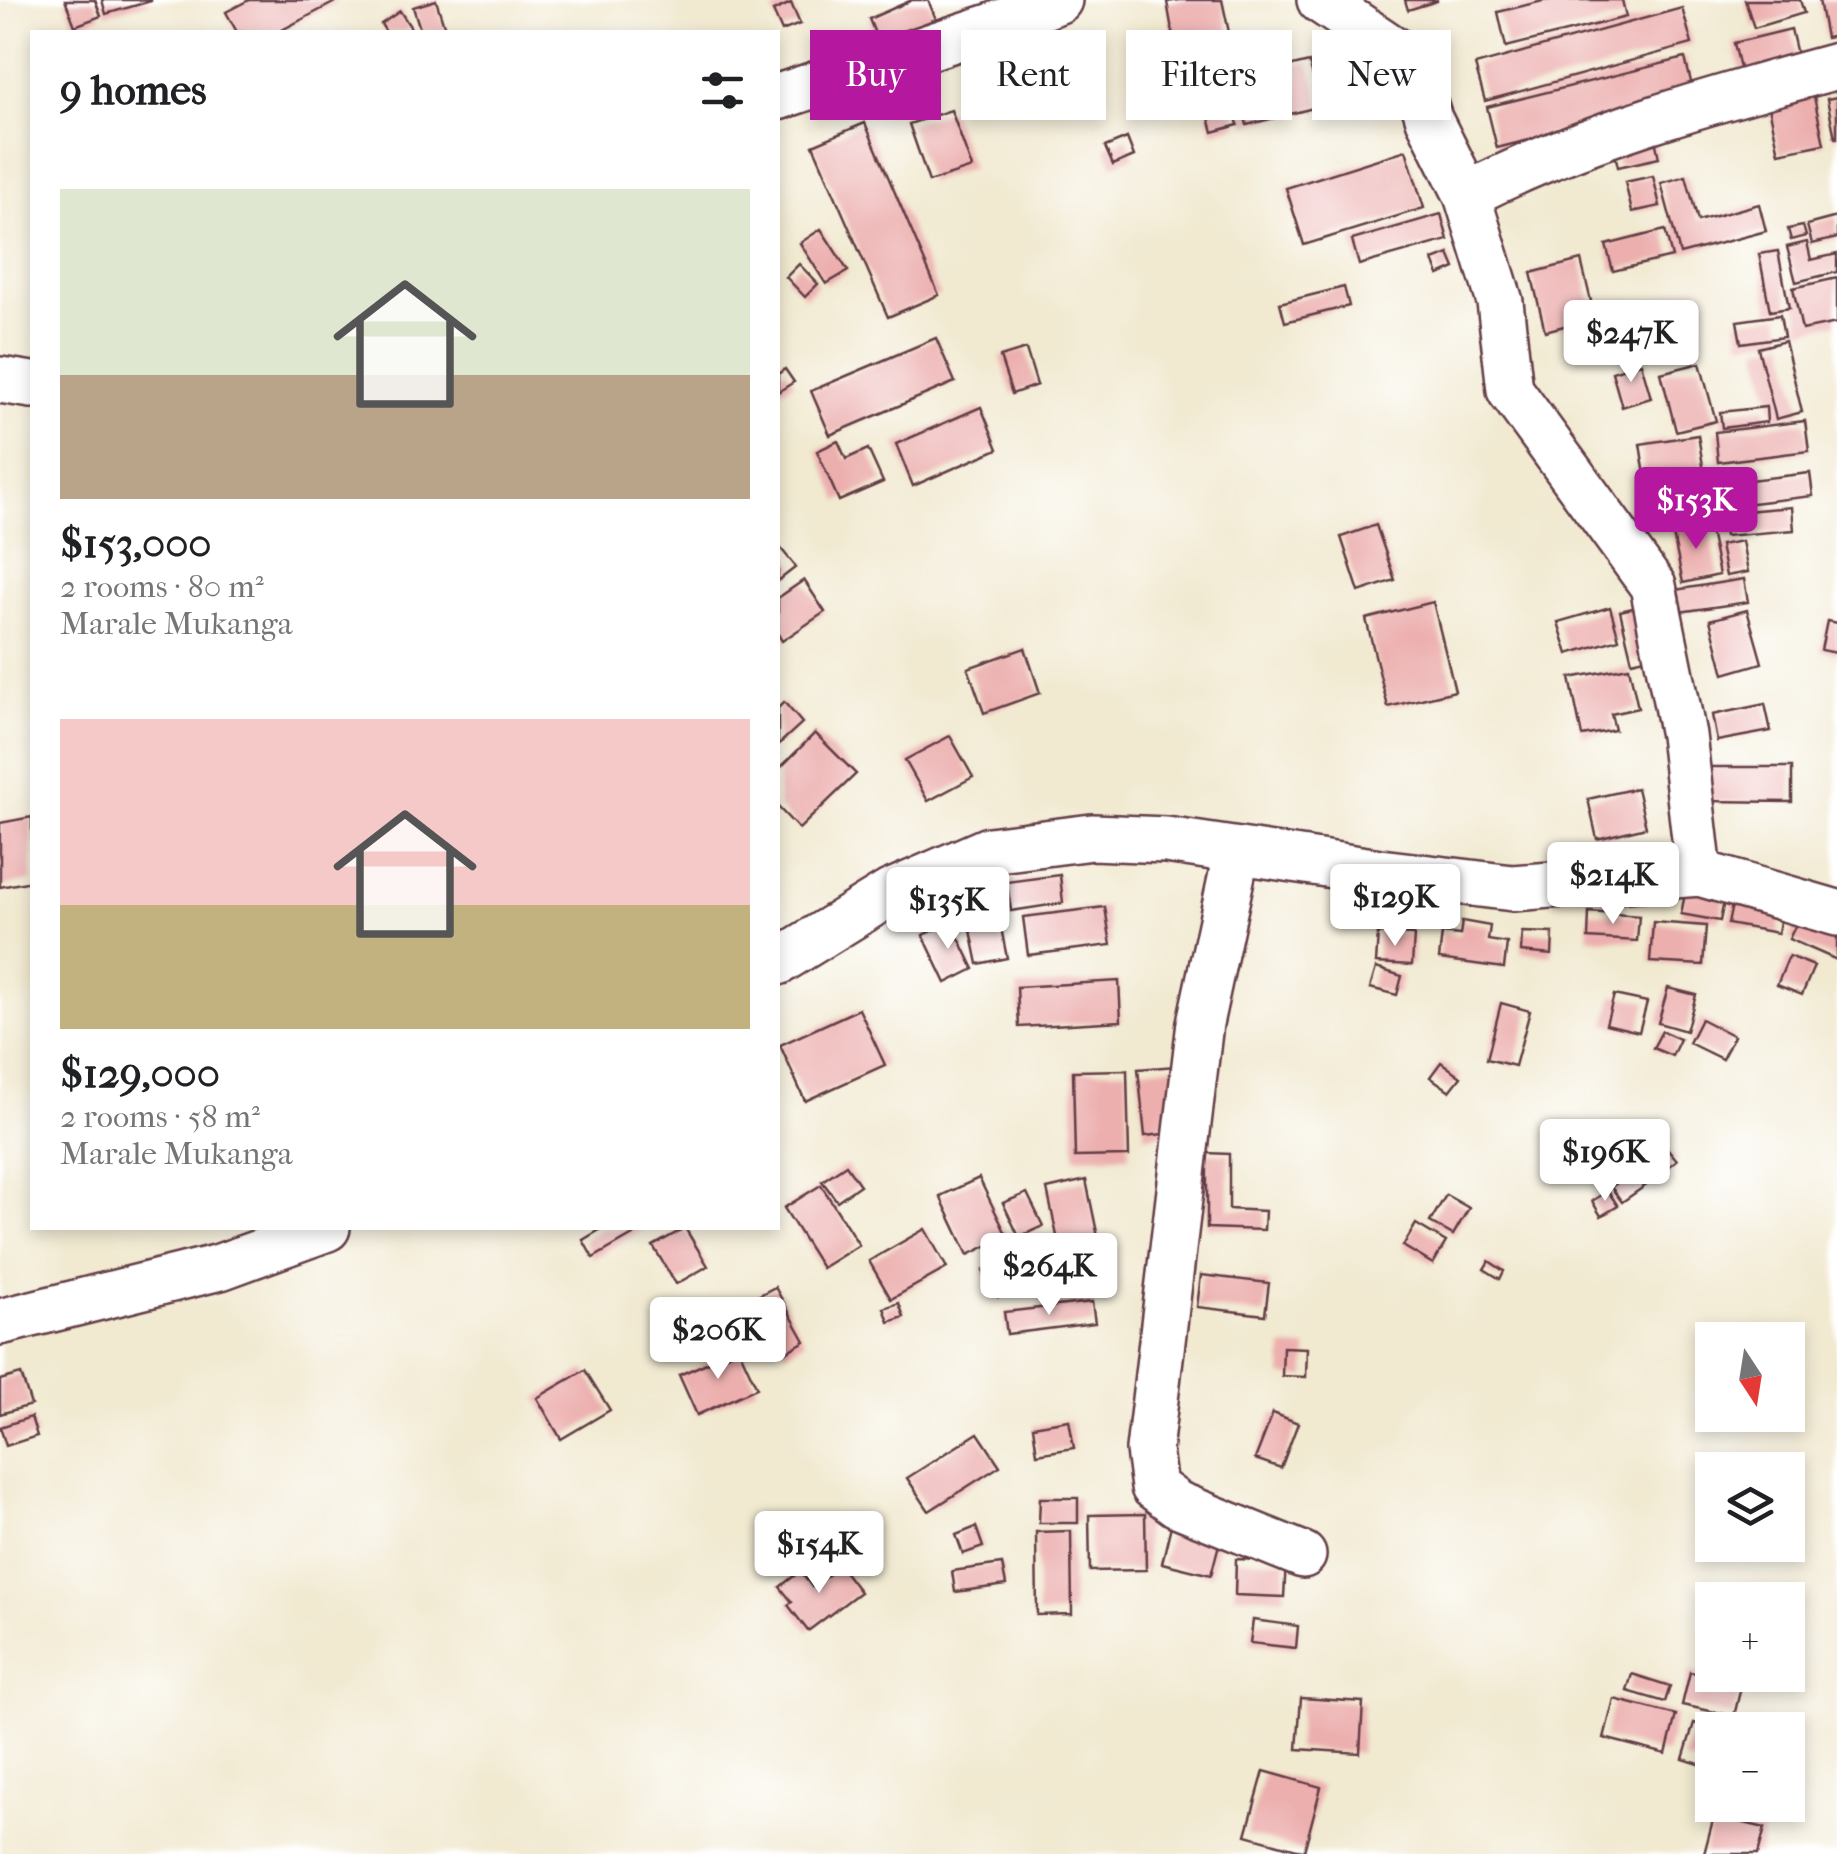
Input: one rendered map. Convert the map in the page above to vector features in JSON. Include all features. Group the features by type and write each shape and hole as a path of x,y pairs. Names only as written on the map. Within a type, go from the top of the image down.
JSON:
{"street":[{"path":"1320,0 1411,60 1429,119 1467,194 1500,302 1510,390 1653,586 1682,735 1700,873"},
{"path":"780,97 1037,4"},
{"path":"1467,194 1526,165 1614,131 1837,66"},
{"path":"0,380 30,384"},
{"path":"780,961 890,893 989,850 1092,837 1166,840 1513,888 1700,873 1837,913"},
{"path":"1237,851 1200,1023 1149,1450 1154,1487 1178,1504 1304,1556"},
{"path":"0,1322 220,1268 322,1230"}],"building":[{"path":"65,0 95,0 101,16 75,26"},
{"path":"102,0 151,0 151,1 106,14"},
{"path":"249,0 339,0 282,30 236,30 226,12"},
{"path":"436,0 445,30 420,30 413,7"},
{"path":"912,0 928,0 936,19 910,30 874,30 869,19"},
{"path":"1222,0 1228,30 1172,30 1167,2"},
{"path":"1405,0 1437,0 1437,1 1408,10"},
{"path":"1547,0 1622,0 1626,17 1506,47 1498,12"},
{"path":"1745,0 1800,0 1804,13 1754,28"},
{"path":"1819,0 1837,0 1837,36 1826,38"},
{"path":"791,3 800,24 782,31 773,11"},
{"path":"1682,8 1692,44 1485,101 1475,65"},
{"path":"400,11 411,28 385,30 381,24"},
{"path":"1791,29 1798,59 1741,72 1734,43"},
{"path":"1685,58 1695,98 1497,148 1487,107"},
{"path":"1309,62 1312,108 1292,113 1292,66"},
{"path":"1814,97 1824,144 1779,153 1769,107"},
{"path":"1837,97 1837,138 1835,138 1827,99"},
{"path":"951,110 972,168 929,182 909,124 941,120 941,113"},
{"path":"1210,120 1237,120 1238,125 1213,132"},
{"path":"865,123 939,295 888,317 813,145"},
{"path":"1653,130 1659,158 1618,167 1612,140"},
{"path":"1127,138 1134,156 1113,165 1105,147"},
{"path":"1406,150 1424,208 1304,245 1286,188"},
{"path":"1653,176 1660,206 1632,212 1625,182"},
{"path":"1686,176 1698,221 1759,204 1766,231 1680,254 1661,183"},
{"path":"1441,214 1448,240 1359,265 1352,240"},
{"path":"1837,217 1837,238 1812,244 1807,225"},
{"path":"1803,226 1806,236 1791,240 1788,229"},
{"path":"821,229 848,271 826,284 800,243"},
{"path":"1665,230 1672,257 1613,271 1606,245"},
{"path":"1807,242 1811,260 1837,254 1837,272 1796,282 1787,247"},
{"path":"1778,251 1789,308 1770,311 1759,254"},
{"path":"1449,254 1455,268 1439,275 1433,260"},
{"path":"1581,260 1595,318 1545,331 1531,273"},
{"path":"799,264 818,284 805,297 786,277"},
{"path":"1837,278 1837,323 1802,330 1793,288"},
{"path":"1344,287 1349,306 1285,322 1280,303"},
{"path":"1780,315 1784,337 1741,343 1737,321"},
{"path":"936,338 955,382 830,435 811,391"},
{"path":"1785,341 1802,412 1776,419 1758,348"},
{"path":"1026,349 1037,385 1012,394 1000,357"},
{"path":"1641,363 1651,398 1622,407 1612,372"},
{"path":"1700,363 1716,421 1676,431 1661,373"},
{"path":"785,369 794,382 780,391 780,373"},
{"path":"981,407 998,449 913,486 896,444"},
{"path":"1766,407 1767,422 1722,428 1720,412"},
{"path":"1805,421 1809,451 1718,462 1715,432"},
{"path":"1698,435 1710,509 1652,519 1640,444"},
{"path":"838,441 846,459 868,449 883,482 839,501 817,451"},
{"path":"1810,473 1813,496 1726,506 1723,483"},
{"path":"1792,507 1794,530 1725,536 1723,513"},
{"path":"1708,522 1719,575 1683,583 1672,530"},
{"path":"1376,525 1395,580 1359,592 1341,537"},
{"path":"1742,541 1748,572 1726,576 1720,545"},
{"path":"780,547 796,567 780,579"},
{"path":"1744,579 1748,602 1679,612 1675,590"},
{"path":"804,580 825,612 782,641 780,597"},
{"path":"1433,602 1455,691 1388,707 1366,619"},
{"path":"1646,605 1658,655 1632,661 1620,611"},
{"path":"1610,607 1619,639 1568,654 1558,622"},
{"path":"1747,610 1762,663 1724,674 1710,620"},
{"path":"1827,621 1837,623 1837,653 1821,650"},
{"path":"1025,648 1040,693 984,713 968,668"},
{"path":"1629,667 1638,708 1611,714 1615,730 1582,736 1570,678"},
{"path":"784,702 802,723 780,743 780,706"},
{"path":"1765,704 1771,731 1717,741 1712,715"},
{"path":"815,733 856,774 799,829 780,809 780,768"},
{"path":"950,736 973,777 928,801 905,760"},
{"path":"1705,767 1792,767 1792,802 1705,801"},
{"path":"1637,788 1646,827 1597,839 1588,799"},
{"path":"30,817 30,881 0,887 0,823"},
{"path":"989,867 1007,958 978,964 959,873"},
{"path":"1060,875 1063,903 1011,911 1007,882"},
{"path":"1687,884 1726,891 1720,921 1681,914"},
{"path":"1734,895 1783,903 1778,933 1728,924"},
{"path":"1105,907 1111,945 1028,955 1023,917"},
{"path":"1589,912 1639,916 1637,941 1588,938"},
{"path":"1801,914 1837,930 1837,960 1789,939"},
{"path":"1462,921 1490,926 1488,940 1507,943 1504,968 1439,959 1442,933 1460,935"},
{"path":"951,922 974,969 946,983 923,935"},
{"path":"1653,922 1706,926 1703,965 1650,962"},
{"path":"1522,932 1553,933 1552,955 1521,952"},
{"path":"1378,933 1414,935 1412,965 1376,963"},
{"path":"1789,956 1814,966 1802,995 1777,985"},
{"path":"1376,968 1402,976 1397,995 1370,988"},
{"path":"1119,981 1121,1021 1019,1027 1017,987"},
{"path":"1668,988 1696,995 1686,1031 1658,1023"},
{"path":"1614,995 1647,1002 1639,1032 1606,1024"},
{"path":"1501,1003 1530,1011 1515,1066 1487,1059"},
{"path":"859,1009 885,1065 805,1101 780,1045"},
{"path":"1701,1019 1734,1036 1722,1059 1689,1043"},
{"path":"1662,1031 1680,1039 1672,1056 1653,1048"},
{"path":"1441,1062 1461,1077 1450,1091 1430,1077"},
{"path":"1176,1066 1182,1132 1145,1136 1138,1069"},
{"path":"1127,1070 1129,1156 1075,1157 1073,1071"},
{"path":"1610,1134 1627,1147 1605,1174 1589,1161"},
{"path":"1667,1148 1677,1160 1660,1174 1650,1162"},
{"path":"1207,1153 1229,1154 1229,1209 1265,1211 1264,1230 1207,1228"},
{"path":"1644,1164 1655,1179 1622,1202 1611,1187"},
{"path":"846,1165 860,1185 837,1201 822,1181"},
{"path":"979,1178 1007,1236 968,1255 940,1196"},
{"path":"1086,1180 1103,1261 1064,1269 1047,1189"},
{"path":"821,1185 859,1245 822,1268 784,1208"},
{"path":"1608,1191 1618,1206 1601,1216 1592,1201"},
{"path":"1027,1193 1043,1226 1019,1237 1003,1203"},
{"path":"1446,1195 1469,1208 1453,1235 1430,1222"},
{"path":"1416,1224 1446,1242 1433,1264 1403,1246"},
{"path":"925,1229 947,1268 891,1299 869,1261"},
{"path":"600,1230 642,1230 593,1258 583,1240"},
{"path":"686,1230 708,1266 676,1284 653,1246"},
{"path":"1022,1248 1037,1274 998,1297 983,1271"},
{"path":"1489,1261 1504,1271 1500,1279 1484,1269"},
{"path":"1201,1275 1269,1283 1265,1315 1197,1307"},
{"path":"775,1287 805,1341 786,1352 756,1297"},
{"path":"1092,1302 1095,1323 1007,1334 1004,1312"},
{"path":"899,1303 904,1317 889,1322 884,1308"},
{"path":"1283,1347 1307,1348 1306,1377 1282,1376"},
{"path":"739,1349 757,1388 697,1415 679,1375"},
{"path":"585,1370 610,1410 561,1439 537,1398"},
{"path":"21,1374 31,1405 0,1414 0,1380"},
{"path":"1273,1413 1298,1423 1281,1468 1255,1459"},
{"path":"31,1417 37,1436 6,1446 0,1427"},
{"path":"1069,1420 1074,1448 1037,1454 1033,1426"},
{"path":"978,1433 1000,1466 929,1511 907,1478"},
{"path":"1040,1498 1078,1498 1078,1523 1039,1523"},
{"path":"1174,1513 1224,1525 1211,1575 1162,1563"},
{"path":"1145,1514 1146,1570 1090,1571 1089,1515"},
{"path":"976,1527 983,1547 963,1554 956,1535"},
{"path":"1071,1531 1072,1614 1037,1615 1036,1532"},
{"path":"1236,1559 1286,1561 1284,1597 1235,1595"},
{"path":"1002,1564 1006,1585 955,1592 952,1571"},
{"path":"840,1566 860,1592 808,1631 780,1587 800,1571 812,1587"},
{"path":"1253,1620 1298,1626 1296,1648 1250,1643"},
{"path":"1690,1672 1695,1673 1695,1692 1740,1692 1735,1712 1682,1705"},
{"path":"1632,1674 1670,1686 1665,1702 1627,1691"},
{"path":"1301,1698 1363,1702 1360,1753 1297,1749"},
{"path":"1614,1699 1676,1715 1666,1754 1604,1738"},
{"path":"1694,1723 1695,1763 1683,1759"},
{"path":"1264,1771 1321,1787 1304,1851 1246,1835"},
{"path":"1712,1822 1740,1822 1765,1828 1758,1854 1704,1854"}]}
